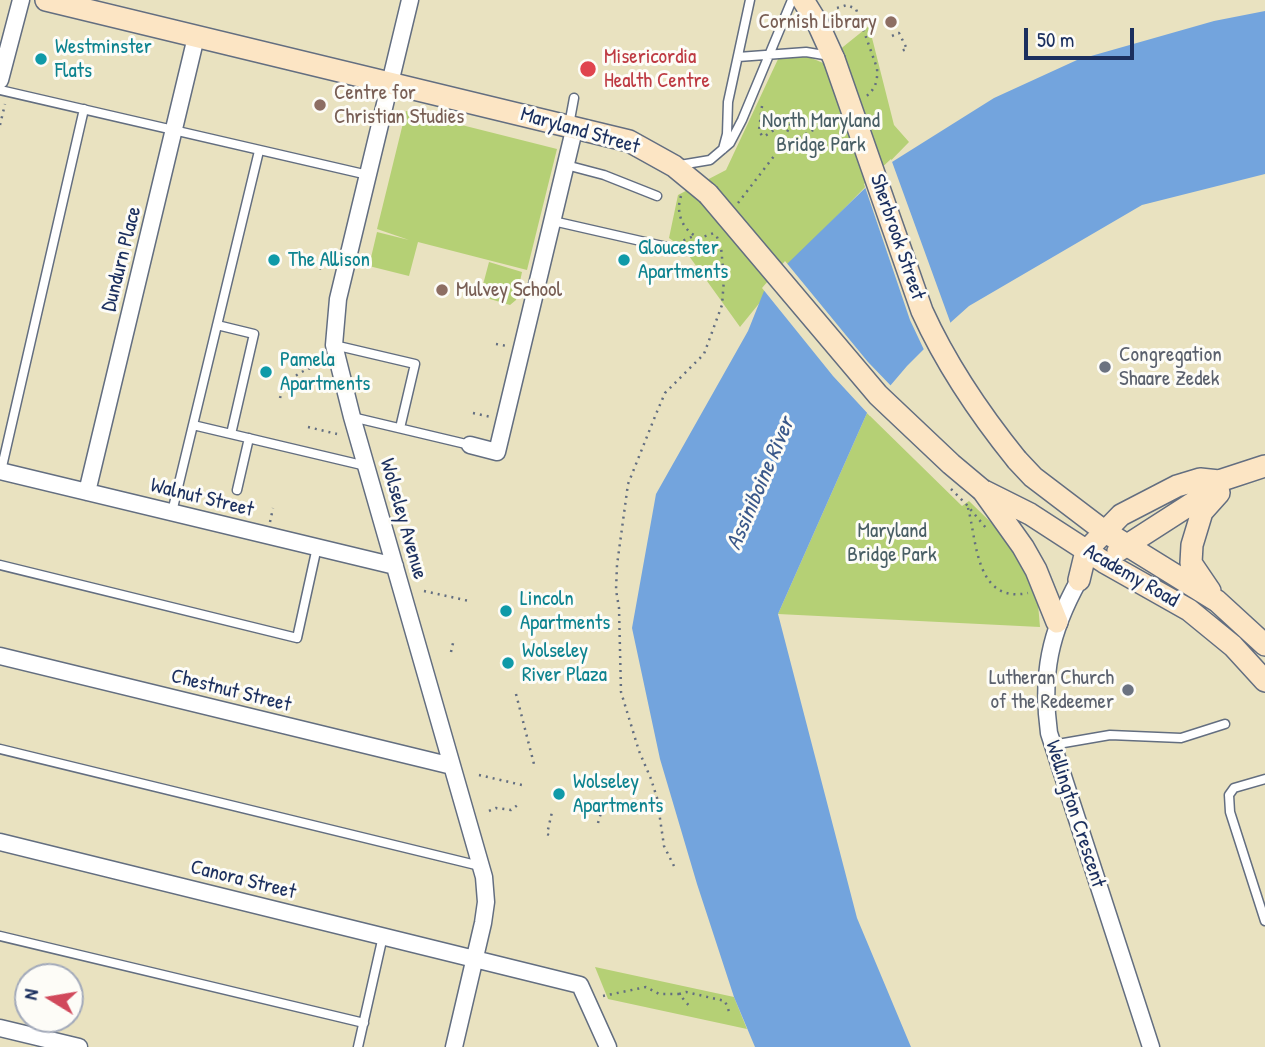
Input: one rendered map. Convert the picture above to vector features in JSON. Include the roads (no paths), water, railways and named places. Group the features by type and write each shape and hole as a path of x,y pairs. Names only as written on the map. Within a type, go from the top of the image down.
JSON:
{"main road":[{"name":"Maryland Street","path":"46,0 629,141 674,166 708,194 878,395 942,456 974,497"},
{"name":"Sherbrook Street","path":"803,0 819,26 833,58 922,311 936,342 967,394 1017,460"},
{"name":"Academy Road","path":"1017,460 1033,477 1104,531 1217,601 1265,645"},
{"name":"Wellington Crescent","path":"1079,580 1095,556 1104,531 1121,515 1177,486 1200,479 1227,478 1265,466"},
{"path":"1217,601 1191,564 1192,545 1202,512 1227,478"},
{"name":"Wellington Crescent","path":"1095,556 1126,544 1202,497 1227,478"},
{"name":"Academy Road","path":"974,497 1030,514 1095,556 1189,610 1233,646 1265,681"},
{"path":"974,497 1023,547 1036,570 1057,622"}],"street":[{"path":"0,80 21,0"},
{"name":"Wolseley Avenue","path":"410,0 338,299 334,323 335,352 481,866 486,902 455,1047"},
{"name":"Dundurn Place","path":"87,492 196,37"},
{"path":"470,445 498,452 566,166 572,126"},
{"name":"Walnut Street","path":"1,471 394,566"},
{"name":"Wellington Crescent","path":"1079,580 1057,622 1046,673 1046,715 1052,745 1151,1047"},
{"name":"Chestnut Street","path":"0,656 452,766"},
{"name":"Canora Street","path":"0,842 580,985 608,1047"},
{"path":"0,1028 79,1047"}],"lane":[{"path":"722,151 727,134 728,102 750,0"},
{"path":"674,166 710,160 722,151 736,133 792,0"},
{"path":"738,57 806,52 833,58"},
{"path":"0,90 368,175"},
{"path":"572,126 574,98"},
{"path":"1,471 84,109"},
{"path":"172,512 259,151"},
{"path":"566,166 604,174 657,196"},
{"path":"553,221 667,247"},
{"path":"217,325 254,334 231,434"},
{"path":"335,352 415,364 400,428"},
{"path":"352,417 470,445"},
{"path":"193,425 366,466"},
{"path":"237,490 249,438"},
{"path":"0,565 297,638 317,547"},
{"path":"1052,745 1110,736 1181,738 1225,724"},
{"path":"0,749 481,866"},
{"path":"1265,779 1234,788 1229,795 1230,812 1265,921"},
{"path":"0,936 364,1023"},
{"path":"358,1047 383,936"}],"water":[{"name":"Assiniboine River","path":"1265,11 1265,174 1142,205 969,306 907,366 867,413 778,614 857,918 911,1047 755,1047 734,997 660,759 632,628 656,494 748,331 764,291 787,264 892,162 994,98 1077,60 1214,21"}],"place":[{"name":"Cornish Library","path":"891,22"},
{"name":"Westminster Flats","path":"41,59"},
{"name":"Misericordia Health Centre","path":"588,69"},
{"name":"Centre for Christian Studies","path":"320,105"},
{"name":"The Allison","path":"274,260"},
{"name":"Gloucester Apartments","path":"624,260"},
{"name":"Mulvey School","path":"442,290"},
{"name":"Congregation Shaare Zedek","path":"1105,367"},
{"name":"Pamela Apartments","path":"266,372"},
{"name":"Lincoln Apartments","path":"506,611"},
{"name":"Wolseley River Plaza","path":"508,663"},
{"name":"Lutheran Church of the Redeemer","path":"1128,690"},
{"name":"Wolseley Apartments","path":"559,794"}],"park label":[{"name":"North Maryland Bridge Park","path":"821,133"},
{"name":"Maryland Bridge Park","path":"892,543"}]}
